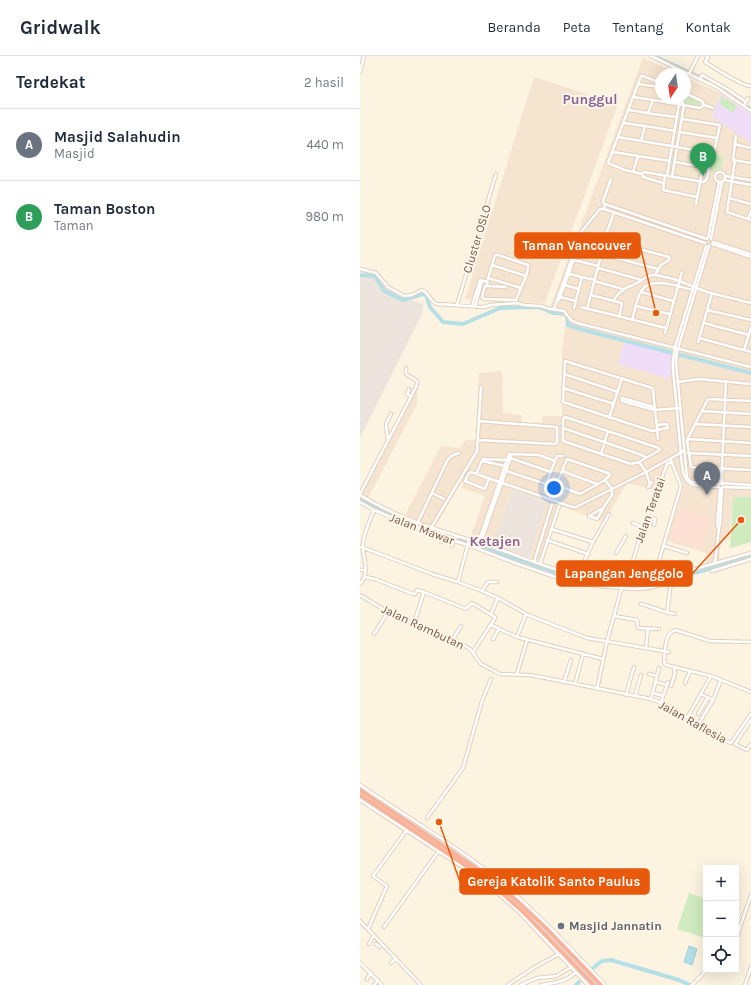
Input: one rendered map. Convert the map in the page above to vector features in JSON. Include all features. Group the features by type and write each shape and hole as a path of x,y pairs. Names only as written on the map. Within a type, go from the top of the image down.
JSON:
{"highway":[{"path":"360,790 490,878 545,925 586,967 600,984"},
{"path":"360,795 510,899 560,953 569,959 594,985"},
{"path":"540,930 545,925"},
{"path":"566,962 569,959"}],"street":[{"path":"360,72 364,56"},
{"path":"651,56 680,68"},
{"path":"691,70 698,56"},
{"path":"706,56 708,57 705,62 741,83 751,86"},
{"path":"691,72 726,90 745,104 751,111"},
{"path":"655,82 642,76 608,163 642,174 644,172 706,182 712,153 714,151 720,126 719,124 682,119"},
{"path":"638,84 655,85"},
{"path":"691,96 702,101 704,105 713,108"},
{"path":"633,97 653,100 648,114"},
{"path":"745,104 748,98"},
{"path":"680,104 670,161 662,190 697,197"},
{"path":"672,177 684,105 700,108 704,105"},
{"path":"629,110 648,114 677,117"},
{"path":"623,124 675,131"},
{"path":"641,141 645,126"},
{"path":"680,132 717,138"},
{"path":"736,135 733,159 735,160 727,212 750,220 751,211"},
{"path":"618,137 712,153"},
{"path":"734,144 751,148"},
{"path":"613,152 670,161"},
{"path":"633,172 638,156"},
{"path":"735,160 751,163"},
{"path":"675,162 703,167 708,173 715,176 717,180 751,185"},
{"path":"696,204 703,167"},
{"path":"715,176 719,172 722,172 725,176 751,180"},
{"name":"Cluster OSLO","path":"457,305 496,174"},
{"path":"642,174 643,177 663,183"},
{"path":"725,176 722,181 710,240 707,245 675,354 674,364 688,480 701,484 751,487"},
{"path":"604,209 603,201 611,179"},
{"path":"729,198 751,204"},
{"path":"554,309 581,232 604,204"},
{"path":"604,204 751,254"},
{"path":"600,209 604,209 707,245"},
{"path":"587,309 605,238 614,213"},
{"path":"576,301 559,298 584,234 605,238 669,257 669,261 661,265 655,275"},
{"path":"707,245 710,240"},
{"path":"710,240 751,257"},
{"path":"579,247 658,269"},
{"path":"495,255 528,265 526,276 516,300 484,299 482,297 495,255"},
{"path":"574,260 642,280"},
{"path":"492,265 526,276"},
{"path":"360,269 376,273 388,288 401,296 424,291 435,304 484,307 516,303 540,306 564,311 571,320 577,323 751,366"},
{"path":"665,333 669,314 682,272"},
{"path":"569,274 623,289"},
{"path":"614,300 623,289 650,275 655,275 674,279 701,290 751,304"},
{"path":"574,308 582,277"},
{"path":"659,282 660,277"},
{"path":"488,278 521,288"},
{"path":"473,307 481,281 487,284 506,287"},
{"path":"632,320 640,292 649,284 659,282 695,288"},
{"path":"564,285 579,289"},
{"path":"640,292 673,301"},
{"path":"712,293 699,340 751,352"},
{"path":"591,295 614,300 622,304 619,317"},
{"path":"636,306 669,314"},
{"path":"581,307 666,328"},
{"path":"707,310 751,320"},
{"path":"704,323 749,335"},
{"path":"744,350 751,328"},
{"path":"657,425 667,424 668,429 658,431 652,431 563,402 564,363 567,360 652,388 654,408 658,431 658,439"},
{"path":"406,368 406,374 418,382 360,498 411,524 456,539 477,542 597,583 624,586 638,584 649,585 653,581 682,486 687,482"},
{"path":"564,374 618,392"},
{"path":"609,418 622,378"},
{"path":"676,382 699,379 751,384"},
{"path":"715,563 719,528 717,524 720,504 726,381"},
{"path":"676,382 676,409 683,473 687,482 692,485 701,484"},
{"path":"430,531 477,451 481,387"},
{"path":"563,388 614,404"},
{"path":"409,389 407,394 411,398"},
{"path":"751,402 708,399 686,442 690,467 751,470"},
{"path":"627,400 654,408 680,408"},
{"path":"702,411 751,414"},
{"path":"388,441 386,424 391,414"},
{"path":"564,417 608,431 660,449 639,462 632,464 562,441 564,417"},
{"path":"478,440 555,444 557,442 558,428 479,422"},
{"path":"695,424 751,427"},
{"path":"563,428 639,454 646,458"},
{"path":"601,454 608,431"},
{"path":"688,439 751,443"},
{"path":"489,478 485,489 465,482 469,472 489,478 501,482 575,508 672,460 684,452"},
{"path":"416,526 449,457 459,453"},
{"path":"688,453 751,456"},
{"path":"505,471 505,466 512,454 539,454 555,461"},
{"path":"505,471 546,484 558,455 563,456"},
{"path":"477,542 482,536 509,458"},
{"path":"476,474 484,459 509,458 551,472"},
{"path":"567,459 608,473 609,476 605,480 581,493 557,485 567,459"},
{"path":"672,460 682,486"},
{"name":"Jalan Teratai","path":"597,689 607,640 643,527 667,464 672,460"},
{"path":"482,461 505,466"},
{"path":"639,462 651,483 648,487"},
{"path":"562,471 597,484"},
{"path":"604,508 589,516 596,518 604,508 612,495 612,489 605,480"},
{"path":"432,493 444,499"},
{"name":"Jalan Mawar","path":"360,498 374,510 387,513 430,531 469,542 515,563 567,580 624,586 634,590 669,580"},
{"path":"534,562 552,504"},
{"path":"540,564 559,506"},
{"path":"360,584 366,570 362,548 374,510"},
{"path":"577,576 593,542 609,514"},
{"path":"647,516 655,519 654,525"},
{"path":"633,523 643,527"},
{"path":"551,529 593,542"},
{"path":"441,542 443,535"},
{"path":"482,536 483,544"},
{"path":"616,552 626,536"},
{"path":"452,546 456,539"},
{"path":"547,540 588,554"},
{"path":"458,582 469,542"},
{"path":"664,546 687,553"},
{"path":"362,548 482,591 498,598 526,614 587,638 607,640 670,652"},
{"path":"653,581 669,580 715,563 751,553"},
{"path":"712,571 751,559"},
{"path":"360,570 366,570"},
{"path":"567,580 569,574"},
{"path":"364,576 376,579 413,594 415,594 417,590 424,592 466,609 472,603 491,614 495,618 473,652"},
{"path":"667,613 669,580"},
{"path":"482,591 488,582 497,582"},
{"path":"414,623 424,592"},
{"name":"Jalan Rambutan","path":"360,595 388,612 453,639 473,652 480,663 504,675 517,674 536,676 597,689"},
{"path":"491,614 498,598"},
{"path":"641,604 654,607 667,613 675,614"},
{"path":"374,634 388,612"},
{"path":"517,637 526,614"},
{"path":"614,616 637,620 638,628 648,630 652,628 659,629"},
{"path":"491,625 517,637 603,659"},
{"path":"453,639 461,626"},
{"path":"493,639 499,629"},
{"path":"646,647 648,630"},
{"path":"751,642 708,641 675,630 669,634 664,663 711,676 751,692"},
{"path":"517,674 527,640"},
{"path":"575,684 583,654"},
{"path":"564,682 571,660"},
{"path":"626,695 634,667"},
{"path":"671,686 675,673 675,667"},
{"path":"651,699 659,668"},
{"path":"685,683 690,671"},
{"path":"649,674 657,676"},
{"path":"635,696 641,675"},
{"path":"687,718 711,676"},
{"path":"427,818 463,768 482,701 491,678"},
{"path":"698,725 713,700 721,680"},
{"path":"656,682 667,684 661,702"},
{"name":"Jalan Raflesia","path":"597,689 661,702 722,740 731,743 750,718 751,714"},
{"path":"653,693 663,696"},
{"path":"702,694 713,700"},
{"path":"698,714 708,697"},
{"path":"750,718 735,744 746,750 751,744"},
{"path":"360,785 441,838 484,869 545,925"},
{"path":"360,800 438,852 468,869 509,903 560,953 570,968 585,984"},
{"path":"368,929 387,886 373,876 406,830"},
{"path":"384,927 438,852"},
{"path":"737,937 751,895"},
{"path":"360,921 421,985"},
{"path":"369,944 375,936"},
{"path":"378,945 383,944"},
{"path":"508,985 560,953"},
{"path":"391,963 396,958"},
{"path":"361,965 382,985"},
{"path":"745,985 751,967"},
{"path":"521,985 537,978 556,976 570,968"},
{"path":"367,979 371,973"},
{"path":"541,985 559,982 576,973"},
{"path":"692,984 704,973"},
{"path":"594,976 605,985"},
{"path":"374,985 378,980"}],"shaded area":[{"path":"643,58 666,68 655,68 655,104 691,104 691,80 722,94 712,116 751,142 751,498 733,497 729,540 721,540 719,560 707,563 706,553 667,541 684,485 673,462 668,463 657,491 627,483 604,522 557,505 539,560 530,557 547,502 512,489 493,545 470,538 485,496 462,488 466,475 435,527 405,515 441,446 460,448 466,440 476,440 479,373 502,371 503,413 522,415 522,423 541,424 543,416 562,416 562,348 567,318 548,313"},
{"path":"534,77 618,104 545,303 465,299"},
{"path":"721,94 751,114 751,143 712,117"},
{"path":"360,269 376,272 396,295 423,304 422,314 360,438"},
{"path":"624,342 672,354 670,379 618,364"},
{"path":"418,386 417,404 368,498 362,493"},
{"path":"512,489 547,502 530,557 493,545"},
{"path":"681,508 711,518 700,548 670,538"}],"green space":[{"path":"691,96 702,102 703,105 700,107 683,104 691,104"},
{"path":"722,96 737,106 733,113 719,104"},
{"path":"712,154 723,157 721,169 714,172 710,171"},
{"path":"733,497 751,497 751,542 730,548"},
{"path":"689,893 703,898 702,937 677,929"}],"water":[{"path":"689,946 697,949 692,965 684,962"}],"waterway":[{"path":"657,56 683,68"},
{"path":"692,72 700,76"},
{"path":"732,94 744,103"},
{"path":"747,105 751,108"},
{"path":"360,275 375,276 384,291 403,300 423,294 426,295 430,307 443,322 463,324 500,308 539,307 553,313 564,313"},
{"path":"567,317 568,325 580,329 751,373"},
{"path":"360,500 402,521"},
{"path":"456,540 576,579 636,586 666,581 751,557"},
{"path":"593,968 602,961 611,960 679,980 690,985"},
{"path":"576,985 579,982"}],"place":[{"name":"Taman Boston","path":"703,176"},
{"name":"Taman Vancouver","path":"656,313"},
{"name":"Masjid Salahudin","path":"707,495"},
{"name":"Lapangan Jenggolo","path":"741,520"},
{"name":"Gereja Katolik Santo Paulus","path":"439,822"},
{"name":"Masjid Jannatin","path":"561,926"}],"district":[{"name":"Punggul","path":"590,99"},
{"name":"Ketajen","path":"495,541"}]}
